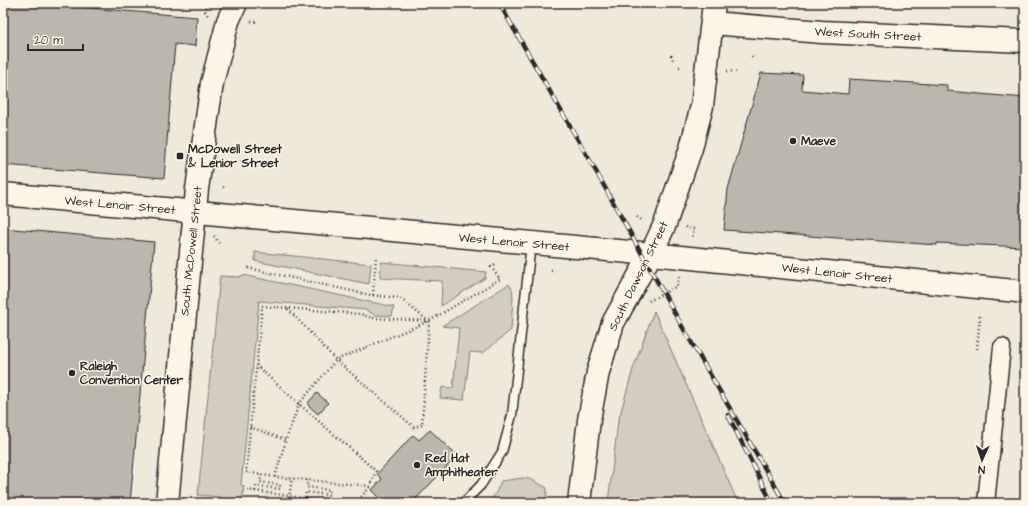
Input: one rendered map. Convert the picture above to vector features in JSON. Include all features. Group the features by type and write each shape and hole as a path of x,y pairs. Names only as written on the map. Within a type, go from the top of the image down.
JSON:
{"main road":[{"name":"South McDowell Street","path":"167,503 197,189 212,83 228,21 236,3"},
{"name":"West South Street","path":"713,13 822,32 1025,42"},
{"name":"South Dawson Street","path":"579,503 589,420 598,372 613,322 651,254 665,224 691,148 702,106 713,13"},
{"name":"West Lenoir Street","path":"3,194 651,254 1025,292"}],"street":[{"path":"986,503 1002,347"}],"lane":[{"path":"463,503 481,485 502,452 512,415 531,243"}],"path":[{"path":"205,11 206,3"},
{"path":"251,21 256,22"},
{"path":"671,55 673,60"},
{"path":"727,71 738,72"},
{"path":"637,217 643,221"},
{"path":"684,227 694,228 692,237"},
{"path":"214,236 219,243"},
{"path":"373,295 376,257"},
{"path":"275,477 299,404 336,360 429,321 500,279 491,267 495,265"},
{"path":"248,268 373,295 400,298 429,321"},
{"path":"551,270 555,271"},
{"path":"648,302 678,286 680,275"},
{"path":"370,486 275,477 246,472 262,306 361,314 372,318 429,321"},
{"path":"288,308 336,360 414,427 422,425 429,321"},
{"path":"977,349 980,316"},
{"path":"256,365 376,471 370,486 356,503"},
{"path":"250,427 286,440"},
{"path":"255,491 256,486 280,489 280,485 260,482 261,474"},
{"path":"289,497 292,478"},
{"path":"305,498 306,492 329,495 330,490 307,487 307,480"},
{"path":"247,490 332,502"}],"shaded area":[{"path":"255,252 371,264 369,284 255,261"},
{"path":"381,262 486,272 485,278 441,306 442,281 380,278"},
{"path":"243,275 394,307 392,316 375,315 366,310 259,301 241,485 244,486 242,503 220,503 220,497 198,495 220,276 239,277"},
{"path":"509,284 512,289 513,297 511,330 483,353 470,352 464,400 440,398 442,387 453,388 459,328 442,326"},
{"path":"654,311 738,503 608,503 618,422 633,369"},
{"path":"523,478 530,479 547,488 546,503 488,503 496,493 501,481"}],"building":[{"path":"3,3 29,3 197,17 195,46 175,44 164,178 3,165"},
{"path":"761,73 803,75 802,90 848,94 849,79 947,85 947,91 1025,98 1025,247 937,243 937,245 724,230 728,189"},
{"name":"Raleigh Convention Center","path":"3,228 154,242 130,503 3,503"},
{"path":"317,393 328,403 318,414 307,404"},
{"name":"Red Hat Amphitheater","path":"430,430 457,456 412,503 385,503 372,490 382,479 377,474 413,435 419,440"}],"railway":[{"path":"499,3 593,166 683,328 785,503"},
{"path":"728,415 772,503"}],"place":[{"name":"Maeve","path":"793,141"},
{"name":"McDowell Street & Lenior Street","path":"180,156"},
{"name":"Raleigh Convention Center","path":"72,373"},
{"name":"Red Hat Amphitheater","path":"417,465"}]}
